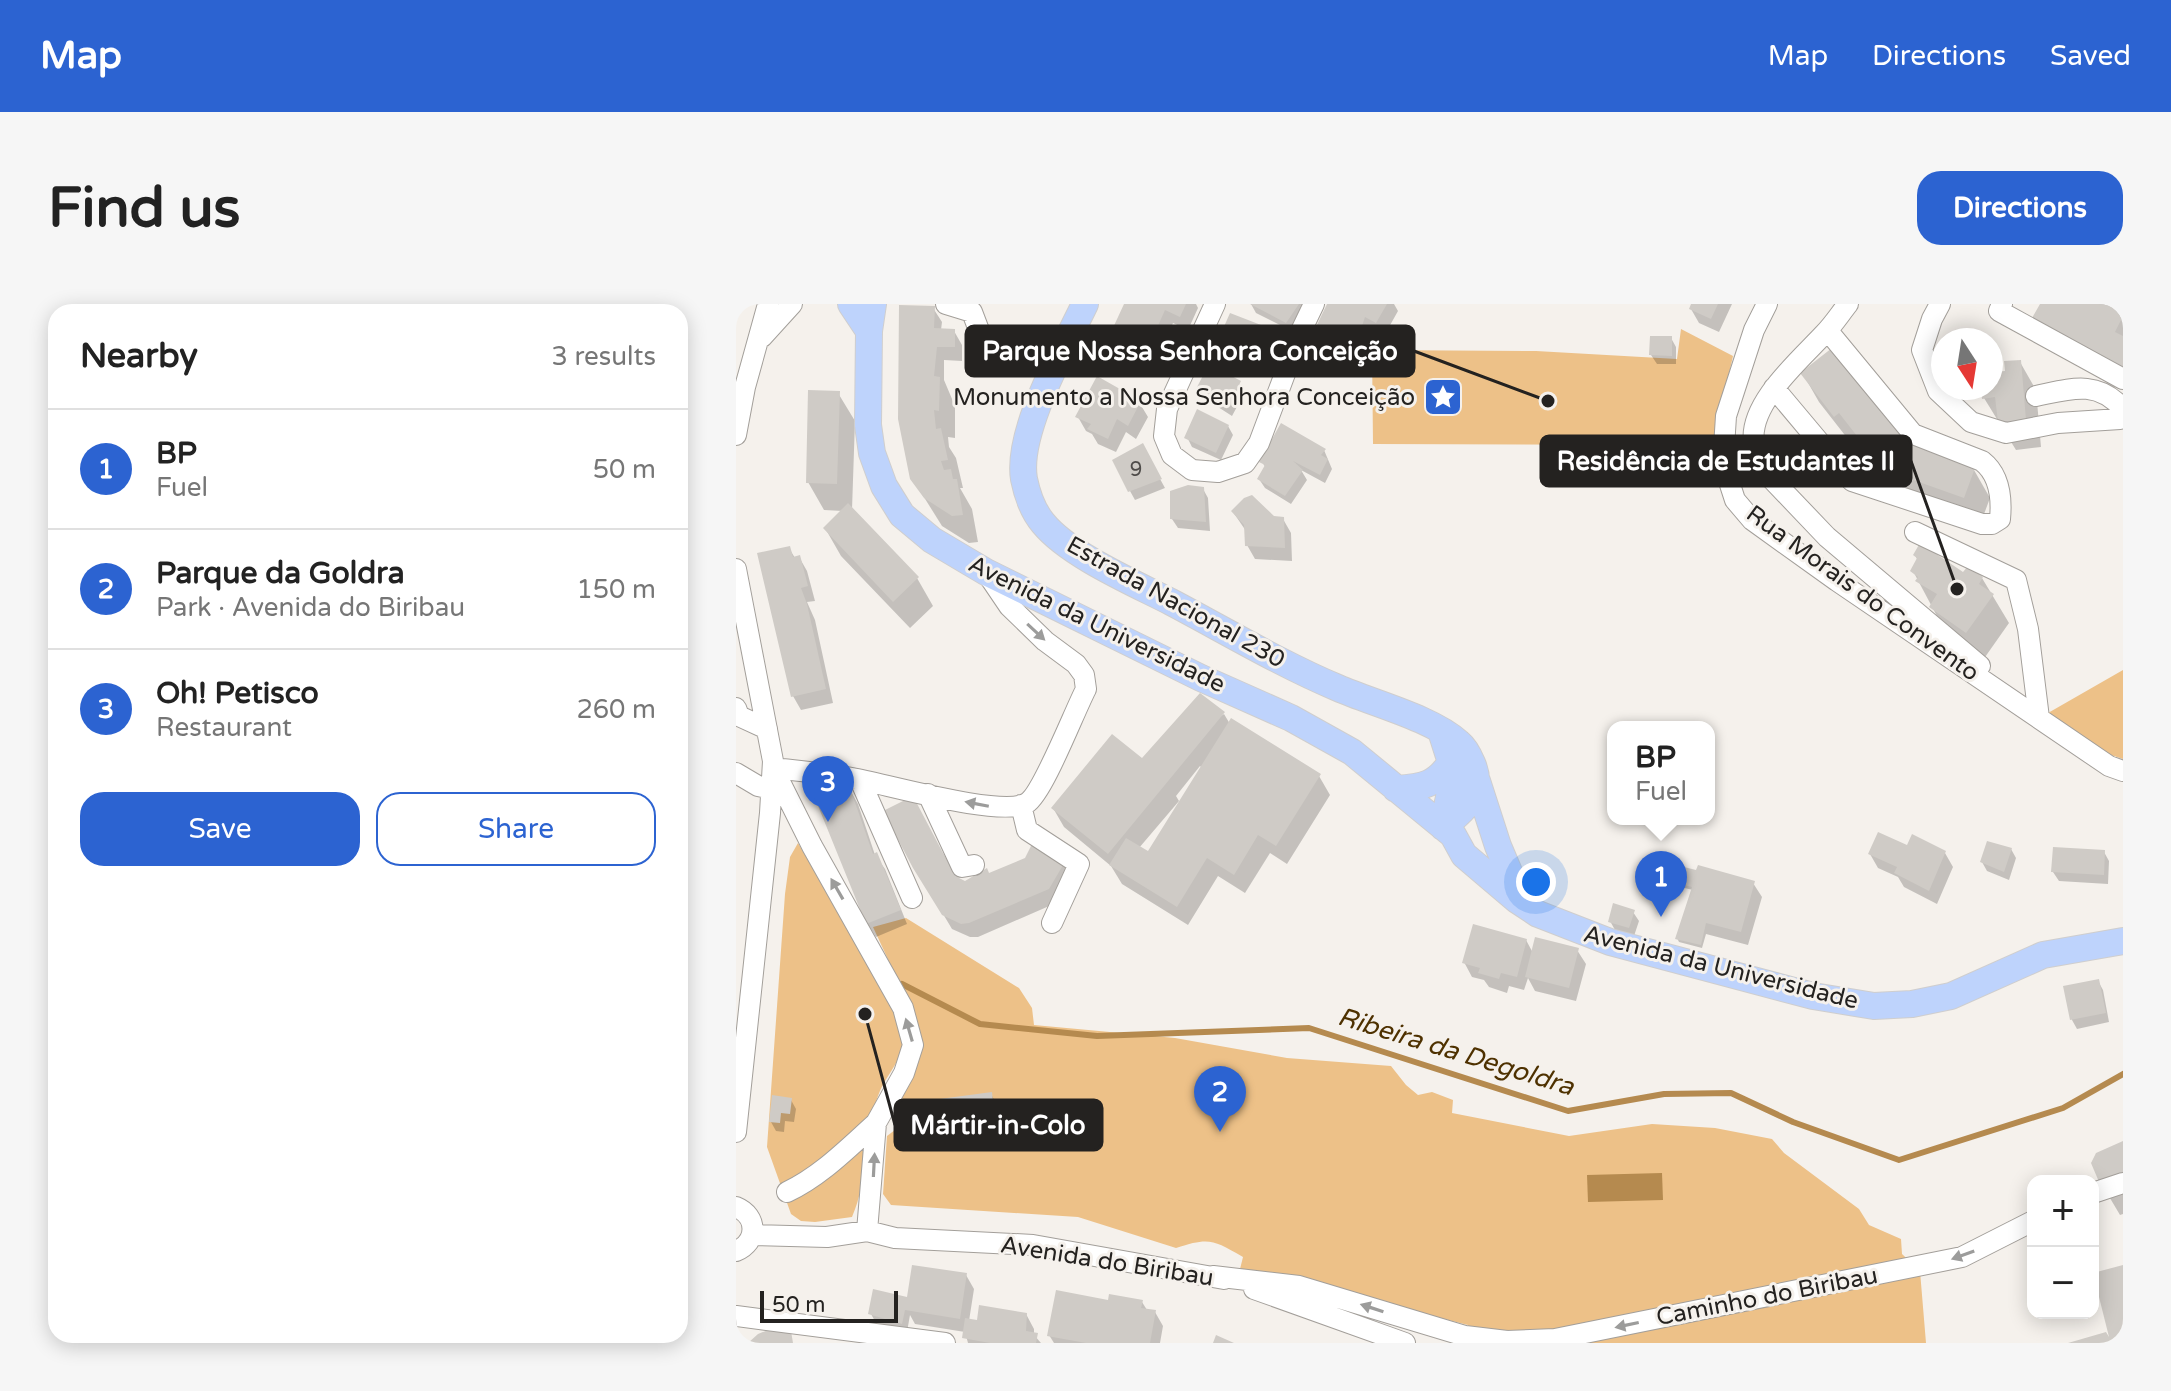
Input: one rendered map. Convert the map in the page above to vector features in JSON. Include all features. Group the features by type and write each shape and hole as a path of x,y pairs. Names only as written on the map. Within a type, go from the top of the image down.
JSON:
{"main road":[{"path":"851,304 869,331"},
{"name":"Avenida da Universidade","path":"873,304 869,331 868,425 872,453 884,486 902,515 932,540 986,572 1201,678 1291,718 1352,752 1448,831 1474,864 1538,914 1610,942 1813,996 1874,1006 1912,1004 1951,996 2043,955 2123,941"},
{"name":"Estrada Nacional 230","path":"1085,304 1041,398 1024,449 1024,477 1030,500 1042,523 1083,555 1319,680 1441,731 1459,743 1468,753 1509,872"},
{"path":"1441,731 1452,761 1448,831"},
{"path":"1396,789 1426,785 1439,778 1452,761"},
{"path":"1448,831 1471,802 1477,781"},
{"name":"Avenida da Universidade","path":"1448,831 1464,834 1549,907 1551,917"}],"street":[{"path":"736,435 745,387 768,304"},
{"path":"760,340 792,304"},
{"path":"946,304 972,312 988,354"},
{"path":"1215,304 1167,409 1164,436 1172,455 1192,470 1218,472 1245,463 1259,443 1314,304"},
{"name":"Rua Morais do Convento","path":"1767,304 1754,330 1726,416 1723,463 1735,500 1752,520 1837,581 2109,766 2123,771"},
{"path":"1848,304 1828,331 1774,388 1756,420 1754,442 1765,472 1827,537 1957,644 2031,712"},
{"path":"1940,304 1922,350 1938,391 1971,422 2006,433 2058,423 2120,419 2123,412 2101,390 2076,388 2036,396"},
{"path":"2002,304 1999,311 2123,379"},
{"path":"1774,388 1852,481 1982,524 1992,524 2000,519 2000,489 1991,468 1982,461 1913,434 1828,331"},
{"path":"1915,532 2016,580 2028,629 2031,712"},
{"path":"736,569 773,768 736,1132"},
{"path":"773,768 860,780 987,806 1013,809 1029,802 1040,786 1086,689 1084,675 1076,664 1045,641 1009,606 986,572"},
{"path":"736,708 739,716 767,729"},
{"path":"773,768 812,846 903,1008 913,1045 904,1073 876,1123 867,1231"},
{"path":"736,773 758,786 772,789"},
{"path":"860,780 912,898"},
{"path":"928,794 962,867 974,865"},
{"path":"1021,805 1027,830 1079,864 1052,923"},
{"path":"787,1192 824,1169 876,1123"},
{"path":"2099,1191 2123,1183"},
{"path":"736,1207 749,1215 754,1228 743,1248 736,1251"},
{"name":"Caminho do Biribau","path":"1213,1276 1299,1286 1465,1336 1507,1341 1555,1339 1962,1257 2027,1224"},
{"name":"Avenida do Biribau","path":"752,1235 827,1237 867,1231 895,1238 1033,1245 1213,1276 1405,1343"},
{"path":"736,1316 945,1343"}],"shaded area":[{"path":"1681,329 1733,356 1713,445 1373,444 1372,350 1536,351 1677,359"},
{"path":"2123,670 2123,759 2111,755 2048,713"},
{"path":"798,843 899,1016 904,1039 901,1053 873,1111 861,1188 852,1217 815,1222 801,1221 791,1214 767,1147 785,894 790,857"},
{"path":"906,918 1019,988 1032,1008 1034,1025 1175,1038 1287,1058 1391,1066 1418,1095 1432,1092 1453,1100 1452,1113 1569,1136 1652,1124 1715,1128 1772,1139 1784,1153 1859,1209 1869,1225 1901,1239 1902,1254 1920,1271 1926,1343 1472,1343 1468,1325 1314,1280 1240,1269 1243,1257 1211,1242 1176,1248 1078,1217 891,1205 883,1194 887,1136 908,1120 896,1105 919,1061 921,1044 917,1022 873,927"},
{"path":"1662,1173 1663,1200 1588,1202 1587,1175"}],"building":[{"path":"1124,304 1186,304 1180,317 1165,310 1157,328 1170,337 1164,355 1112,330"},
{"path":"1250,304 1299,304 1286,323"},
{"path":"1327,304 1387,304 1376,323 1365,317 1359,335 1348,330 1347,334 1359,341 1354,355 1314,331"},
{"path":"1691,304 1718,304 1711,319 1689,309"},
{"path":"2040,304 2123,304 2123,316 2115,332 2123,336 2123,366 2032,318"},
{"path":"899,305 935,306 934,328 955,329 955,347 937,347 934,376 940,377 939,411 934,410 936,429 941,428 948,460 941,461 944,470 951,469 953,479 957,479 963,515 952,516 924,498 910,479 898,419"},
{"path":"1230,313 1282,333 1280,340 1270,337 1260,358 1252,357 1248,364 1215,347"},
{"path":"1650,336 1672,336 1672,356 1649,355"},
{"path":"1832,348 1911,443 1975,468 1964,498 1902,476 1901,480 1889,474 1886,480 1875,475 1879,464 1839,413 1834,417 1800,373"},
{"path":"2021,360 2026,420 1998,422 1995,400 2003,400 2004,361"},
{"path":"1209,364 1241,381 1227,409 1196,389"},
{"path":"1097,376 1141,401 1128,426 1117,419 1108,439 1087,429 1091,424 1075,417"},
{"path":"808,390 840,391 837,484 806,483"},
{"path":"1197,409 1229,425 1216,453 1184,438"},
{"path":"1281,423 1326,449 1321,455 1328,459 1320,475 1293,461 1303,470 1285,496 1257,479 1265,465 1259,462"},
{"path":"1143,443 1162,479 1128,492 1112,460"},
{"path":"1188,485 1204,487 1206,522 1170,519 1170,491"},
{"path":"1252,495 1274,516 1284,517 1285,548 1245,546 1244,525 1231,511 1244,498"},
{"path":"848,503 919,577 893,602 823,528"},
{"path":"1920,543 1963,572 1968,566 1983,577 1979,584 1994,594 1966,633 1929,607 1937,594 1915,581 1918,577 1910,571 1917,558 1913,555"},
{"path":"790,546 793,557 800,555 808,586 801,588 826,689 791,697 757,553"},
{"path":"1200,693 1225,712 1108,854 1051,808 1112,734 1142,758"},
{"path":"1231,718 1321,774 1276,846 1258,835 1234,875 1207,858 1177,907 1109,865 1126,838 1148,851"},
{"path":"841,779 845,790 850,788 873,854 877,852 901,910 866,924 812,791"},
{"path":"913,796 943,853 959,878 965,881 987,868 989,873 1025,858 1034,840 1066,860 1049,889 961,924 942,915 883,811"},
{"path":"1878,832 1907,845 1912,834 1946,851 1929,891 1894,873 1897,867 1868,854"},
{"path":"1987,841 2012,848 2004,872 1980,862"},
{"path":"2053,847 2105,850 2104,875 2051,872"},
{"path":"1698,865 1755,881 1741,932 1706,923 1701,945 1675,939 1692,887 1676,883 1680,866 1696,870"},
{"path":"1613,903 1635,910 1629,928 1608,922"},
{"path":"1473,924 1527,939 1517,977 1501,973 1499,979 1478,973 1480,968 1462,963"},
{"path":"1535,937 1579,948 1569,988 1525,977"},
{"path":"2099,979 2106,1013 2070,1020 2063,986"},
{"path":"992,1092 995,1120 935,1128 932,1100"},
{"path":"772,1095 792,1098 790,1114 781,1113 780,1123 769,1122"},
{"path":"2123,1141 2123,1179 2102,1189 2099,1175 2096,1175 2091,1163 2096,1153"},
{"path":"912,1265 967,1273 960,1319 905,1310 902,1324 868,1314 873,1289 907,1297"},
{"path":"2123,1265 2123,1343 2068,1343 2106,1332 2109,1337 2099,1297 2099,1271"},
{"path":"1056,1290 1108,1300 1109,1294 1143,1300 1141,1308 1156,1310 1150,1343 1086,1343 1047,1336"},
{"path":"979,1305 1027,1313 1026,1331 1038,1333 1036,1343 990,1343 962,1338 965,1318 977,1320"},
{"path":"773,1328 791,1331 793,1343 748,1343 758,1334"},
{"path":"1216,1335 1234,1343 1213,1343"}],"waterway":[{"name":"Ribeira da Degoldra","path":"902,984 980,1024 1097,1036 1309,1028 1568,1111 1664,1094 1731,1093 1793,1122 1899,1160 2063,1108 2123,1074"}],"place":[{"name":"Monumento a Nossa Senhora Conceição","path":"1443,397"},
{"name":"Parque Nossa Senhora Conceição","path":"1548,401"},
{"name":"Residência de Estudantes II","path":"1957,589"},
{"name":"Oh! Petisco","path":"828,822"},
{"name":"BP","path":"1661,917"},
{"name":"Mártir-in-Colo","path":"865,1014"},
{"name":"Parque da Goldra","path":"1220,1132"}]}
